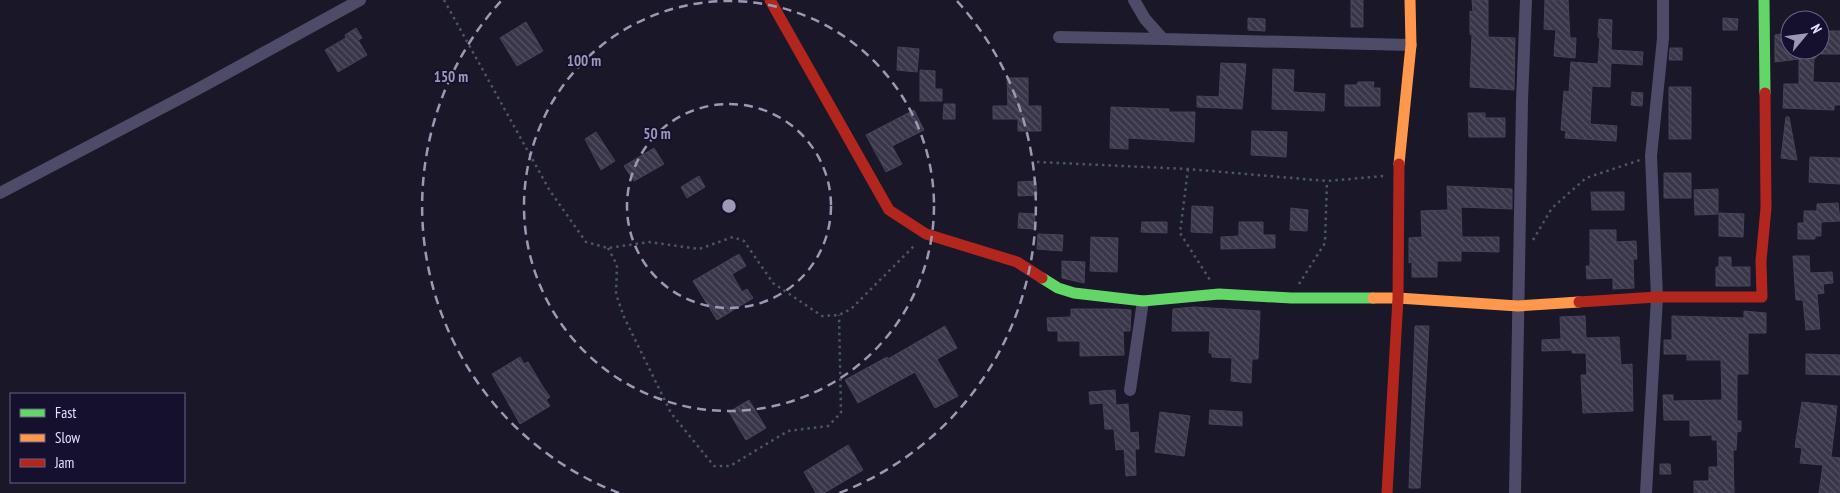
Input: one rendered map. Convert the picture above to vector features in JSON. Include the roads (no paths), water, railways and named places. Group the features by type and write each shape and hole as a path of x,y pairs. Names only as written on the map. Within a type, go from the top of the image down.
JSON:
{"street":[{"path":"0,193 196,90 360,0"},
{"path":"770,0 889,210 926,234 1017,262 1058,288 1074,293 1143,302 1219,294 1291,298 1398,298 1518,306 1658,297 1762,297 1761,261 1766,208 1764,0"},
{"path":"1134,0 1145,19 1163,39"},
{"path":"1387,493 1398,298 1398,175 1411,45 1410,0"},
{"path":"1514,493 1526,0"},
{"path":"1646,493 1658,297 1650,156 1663,38 1663,0"},
{"path":"1059,37 1411,45"},
{"path":"1130,390 1143,302"}]}
